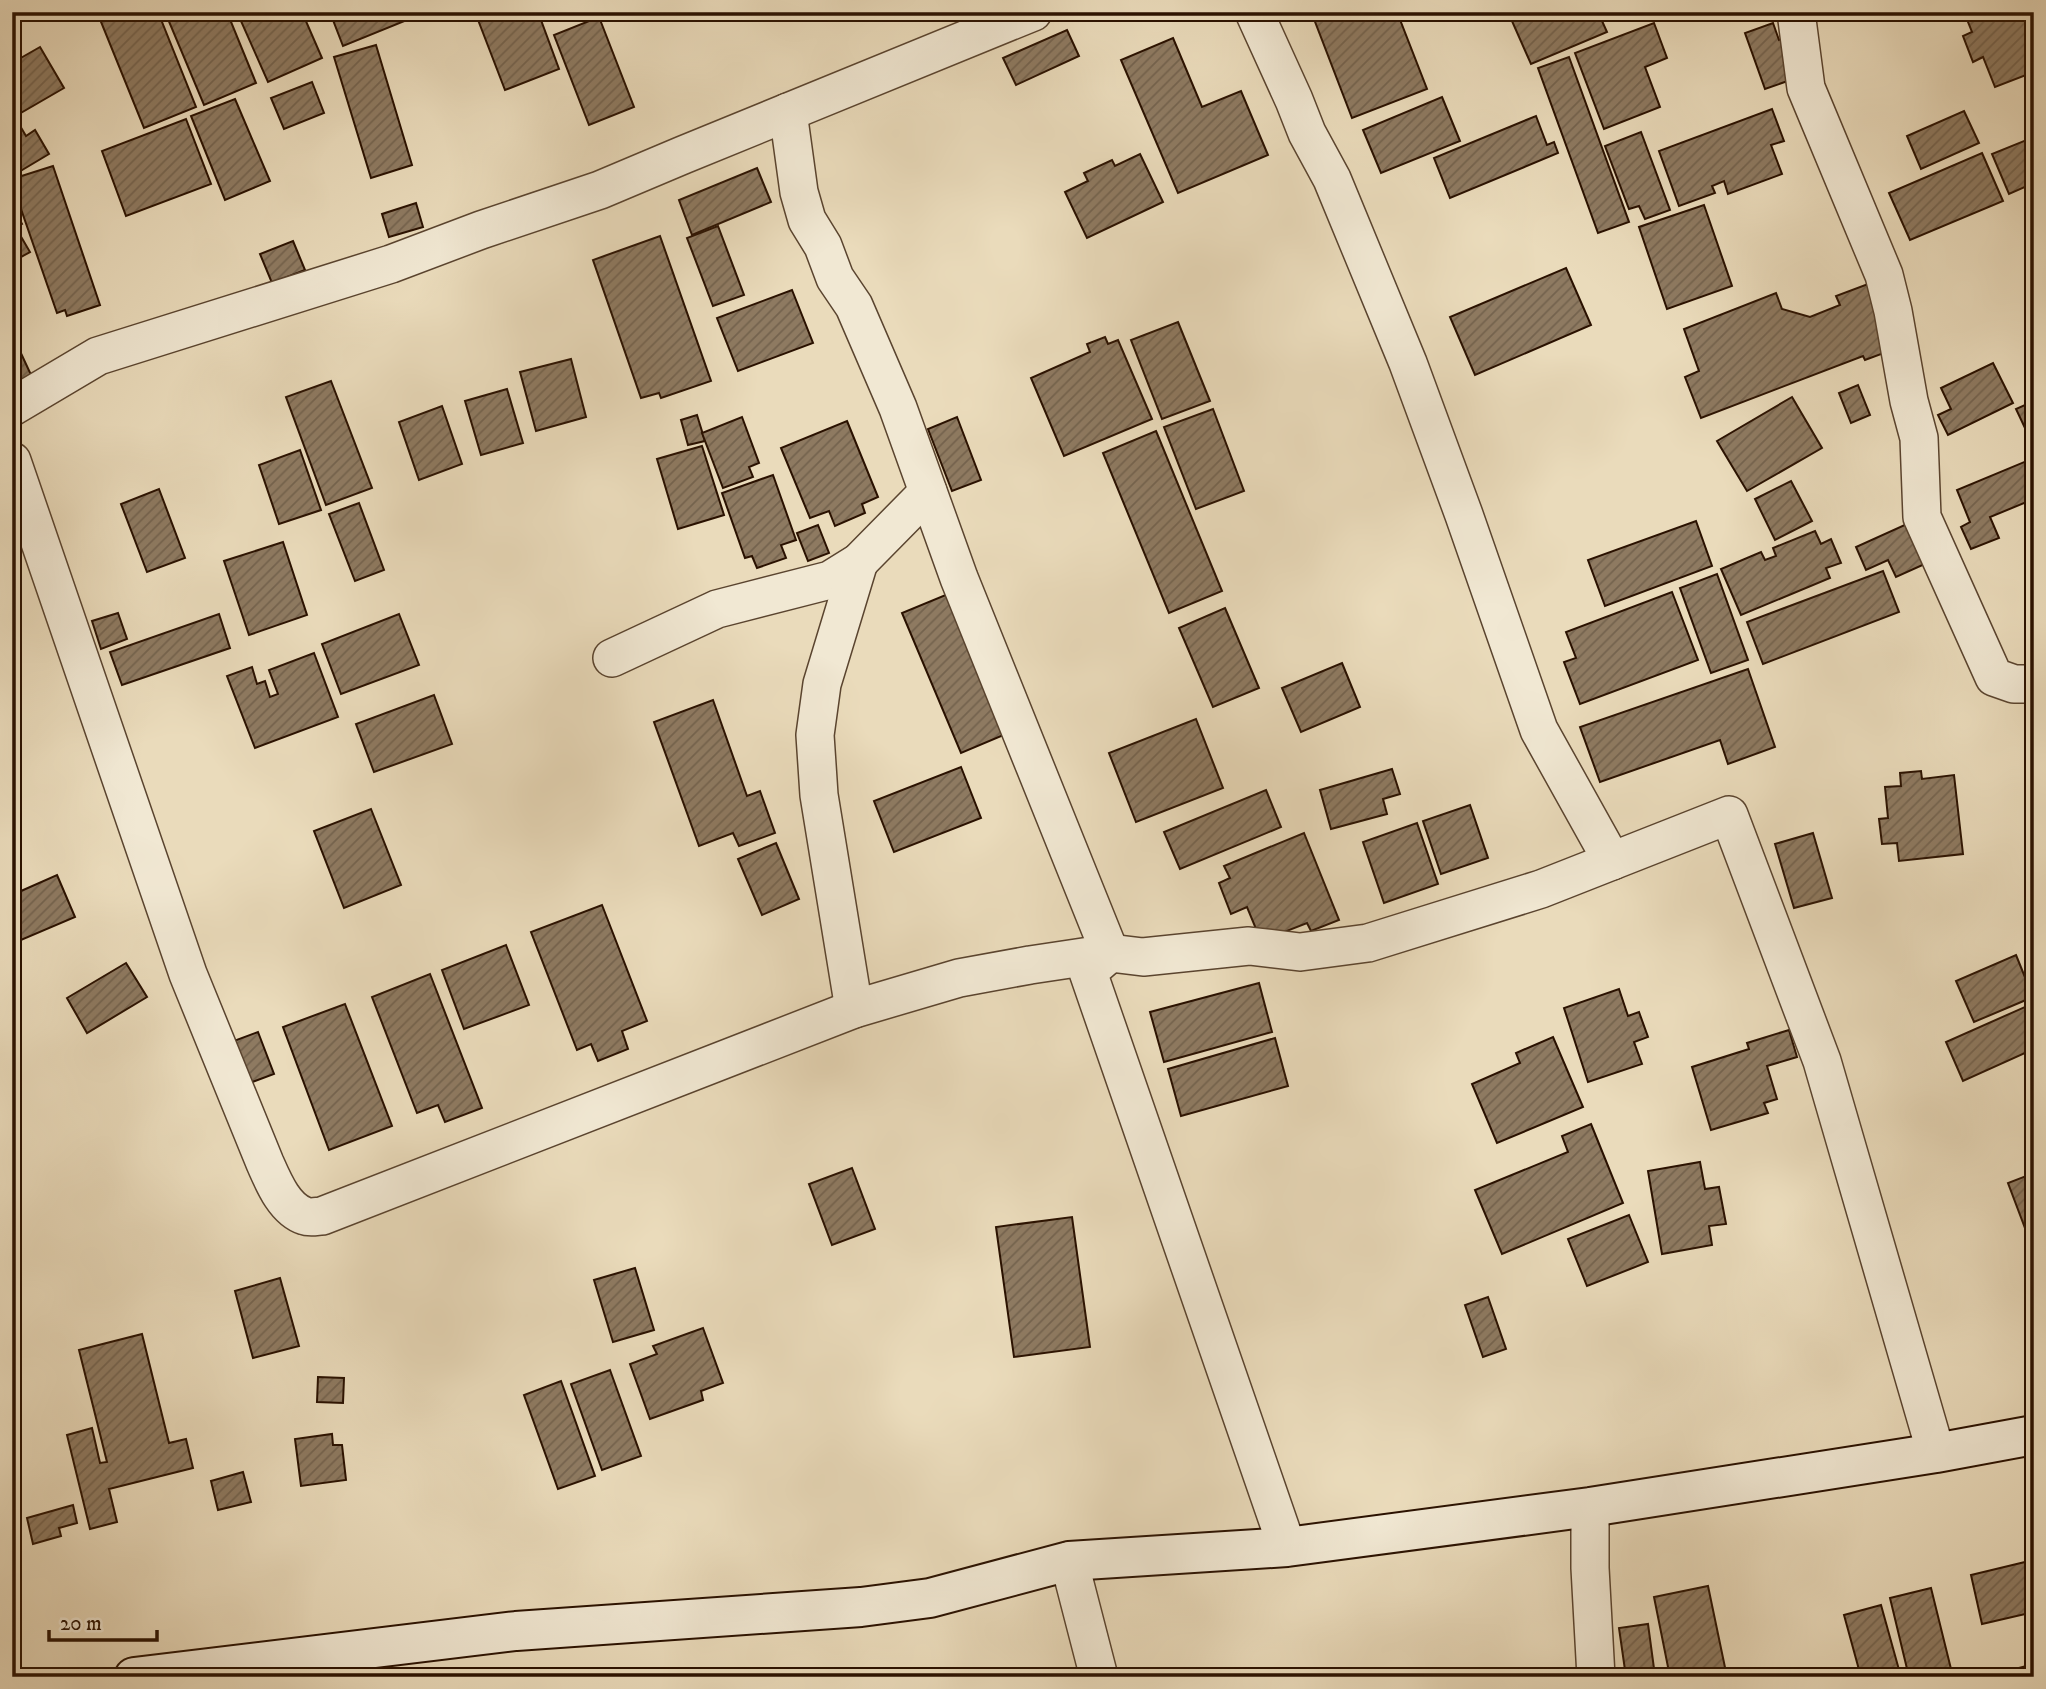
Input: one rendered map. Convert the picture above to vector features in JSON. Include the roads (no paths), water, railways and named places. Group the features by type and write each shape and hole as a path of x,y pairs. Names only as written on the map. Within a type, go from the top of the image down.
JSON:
{"main road":[{"path":"135,1677 516,1631 861,1607 930,1598 1069,1561 1287,1547 1590,1507 2034,1435"}],"street":[{"path":"12,407 98,356 391,264 600,190 1033,12"},
{"path":"1254,12 1307,132 1332,179 1408,363 1539,730 1612,861"},
{"path":"1796,12 1806,88 1884,275 1893,311 1909,401 1919,438 1922,517 1994,677 2014,684 2034,684"},
{"path":"788,112 799,192 807,220 823,246 835,278 854,306 898,408 960,578 1110,953"},
{"path":"12,461 188,974 279,1193 289,1205 306,1217 322,1216 854,1009 959,978 1110,953 1143,957 1250,946 1300,952 1368,943 1541,889 1729,815 1822,1061 1936,1453"},
{"path":"612,658 717,609 830,580 859,562 928,492"},
{"path":"854,1009 819,795 815,735 822,684 859,562"},
{"path":"1110,953 1088,972 1287,1547"},
{"path":"1590,1507 1590,1568 1596,1677"},
{"path":"1069,1561 1099,1677"}]}
